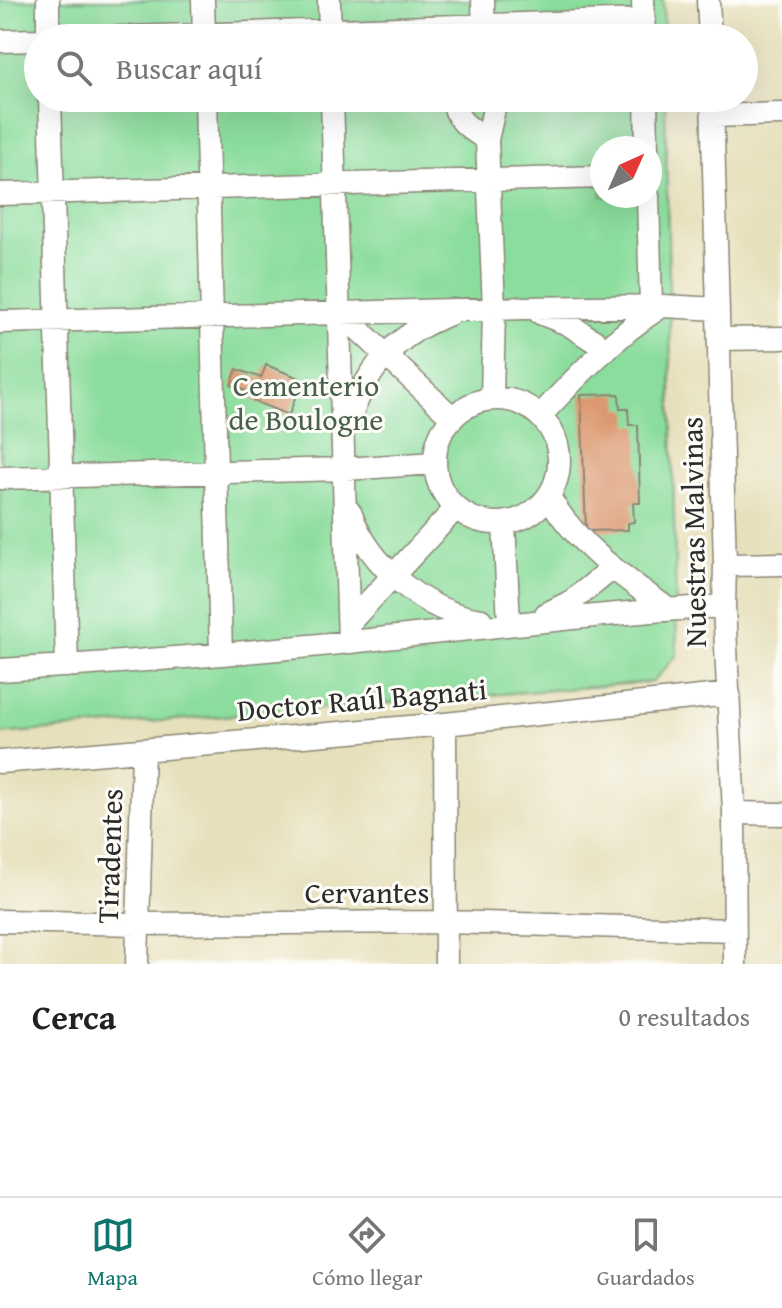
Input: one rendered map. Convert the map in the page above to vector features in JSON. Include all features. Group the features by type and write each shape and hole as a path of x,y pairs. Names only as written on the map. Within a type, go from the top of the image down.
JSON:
{"street":[{"path":"48,0 48,24"},
{"path":"203,0 204,24"},
{"path":"329,0 330,24"},
{"path":"483,0 484,24"},
{"path":"708,0 709,24"},
{"path":"582,24 644,19"},
{"path":"0,41 24,40"},
{"path":"50,112 67,666"},
{"path":"206,112 221,653"},
{"path":"333,112 349,633"},
{"path":"456,112 462,121 487,140"},
{"path":"492,399 494,309 487,140 493,112"},
{"path":"646,112 647,136"},
{"name":"Nuestras Malvinas","path":"713,112 724,606 734,813 735,964"},
{"path":"758,112 782,114"},
{"path":"0,194 590,177"},
{"path":"649,208 657,306"},
{"path":"0,322 525,308 657,306 718,309"},
{"path":"540,416 605,348 657,306"},
{"path":"525,308 550,315 605,348"},
{"path":"344,438 361,389 386,355 398,343 433,321 463,310"},
{"path":"340,312 453,418"},
{"path":"720,339 782,338"},
{"path":"492,399 509,400 526,406 540,416 551,430 559,455 556,481 549,497 537,510 521,519 504,523 487,523 456,508 445,495 435,463 443,431 453,418 464,408 492,399"},
{"path":"0,478 345,469 435,463"},
{"path":"549,497 570,528 588,547 668,609"},
{"path":"345,500 365,542 393,576 416,594 453,614 509,623 549,613 572,601 613,568"},
{"path":"349,633 393,576 456,508"},
{"path":"504,523 509,623"},
{"path":"725,565 782,564"},
{"path":"0,670 221,653 349,633 724,606"},
{"name":"Doctor Raúl Bagnati","path":"0,762 445,724 729,694"},
{"path":"445,724 446,964"},
{"name":"Tiradentes","path":"137,964 143,750"},
{"path":"734,813 782,814"},
{"name":"Cervantes","path":"0,921 138,924 446,922 734,930"}],"green space":[{"name":"Cementerio de Boulogne","path":"0,0 663,0 664,24 24,24 24,112 665,112 677,655 653,682 0,734"}],"building":[{"path":"266,365 302,379 289,415 253,401 256,395 231,385 237,369 261,378"},
{"path":"619,394 620,409 628,409 629,425 638,425 640,503 633,503 634,522 628,523 628,530 586,531 581,395"}]}
